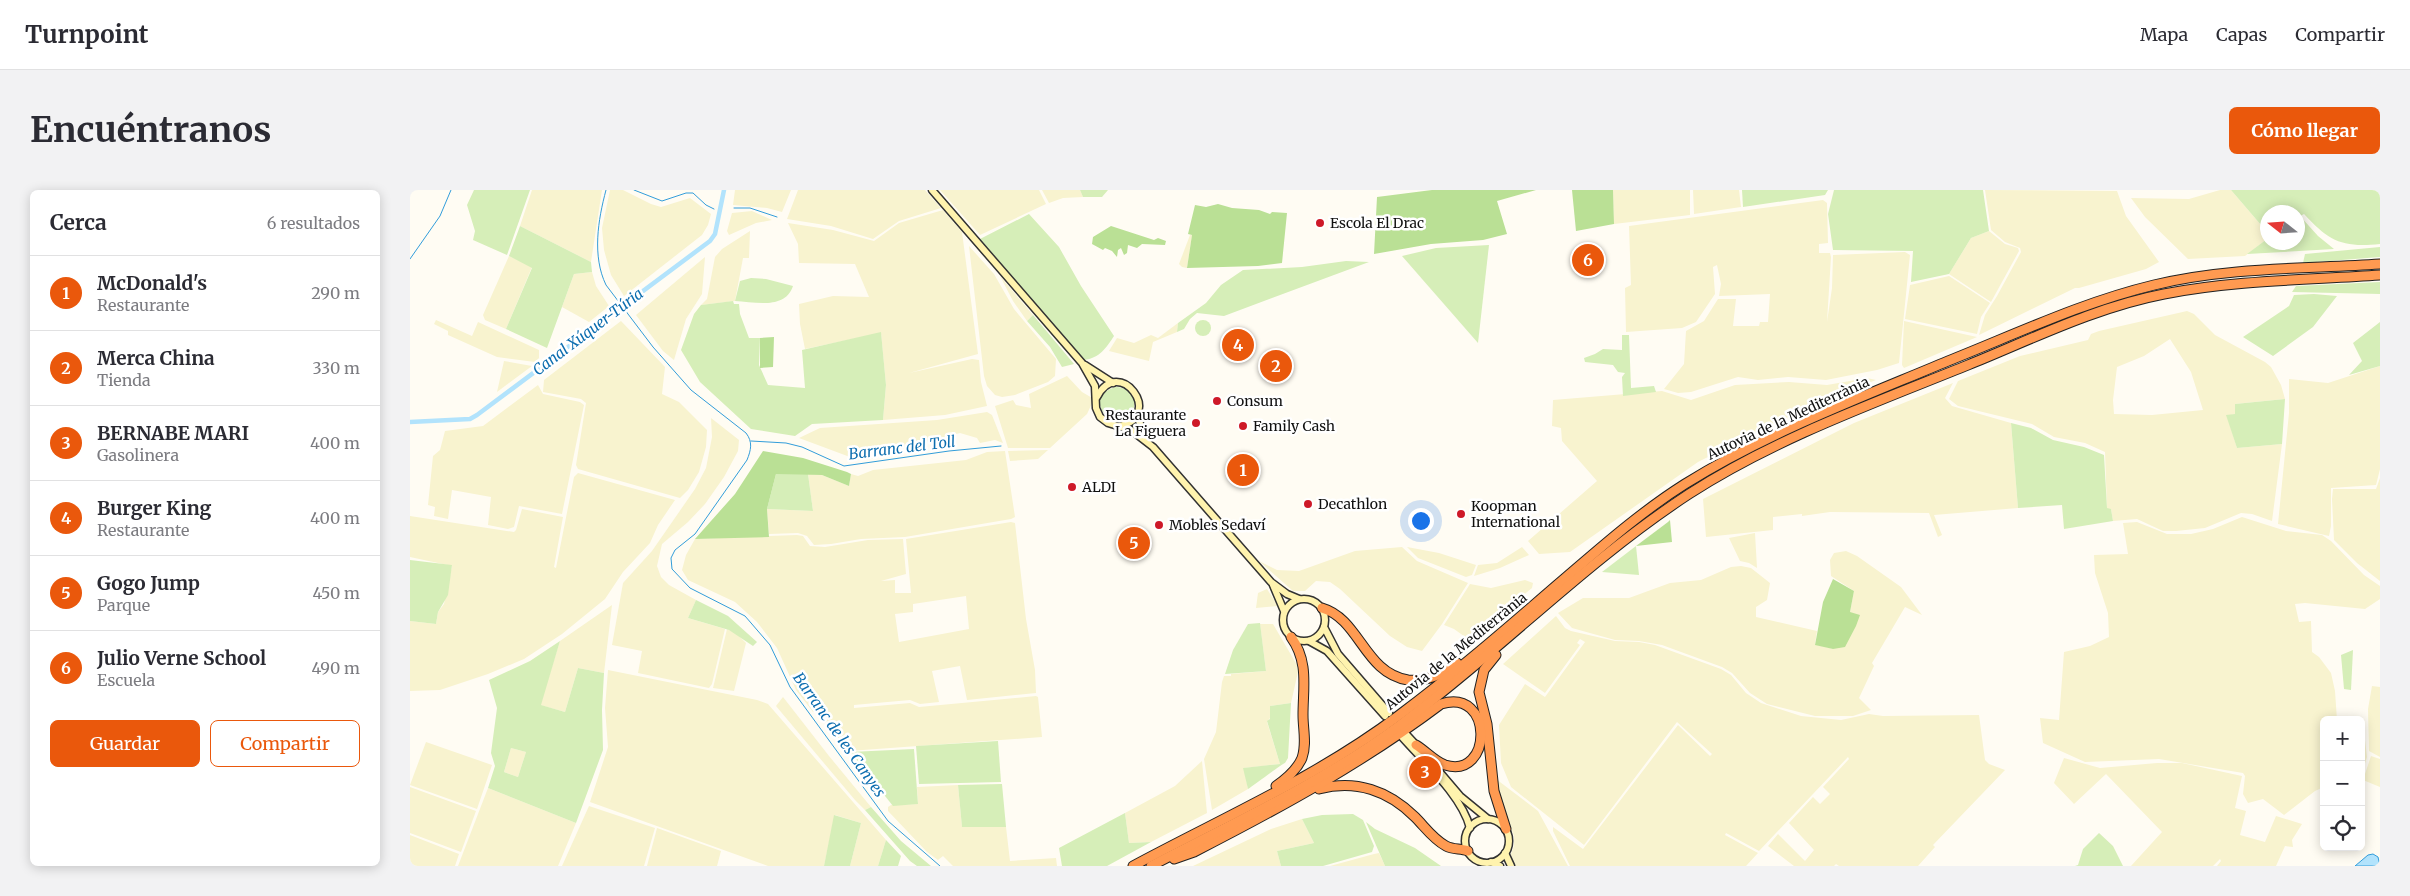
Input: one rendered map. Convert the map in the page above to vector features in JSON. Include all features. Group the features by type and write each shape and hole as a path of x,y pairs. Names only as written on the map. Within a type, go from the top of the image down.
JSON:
{"highway":[{"name":"Autovia de la Mediterrània","path":"1150,866 1310,782 1397,727 1452,685 1621,530 1685,484 1744,452 1902,381 2082,306 2156,284 2201,276 2250,271 2380,264"},
{"name":"Autovia de la Mediterrània","path":"1133,866 1256,802 1320,766 1386,724 1638,530 1720,475 1818,428 2086,317 2160,295 2206,286 2253,281 2380,275"},
{"path":"1322,608 1333,611 1342,618 1371,657 1384,670 1398,677 1413,680 1429,679 1446,671 1512,618 1530,613 1528,627 1488,663 1480,684 1481,700 1489,736 1494,791 1506,829"},
{"path":"1256,802 1264,792 1293,772 1304,748 1305,672 1299,651 1291,637"},
{"path":"1161,866 1202,848 1310,791 1380,748 1441,704 1448,702 1463,704 1475,713 1479,720 1480,745 1472,759 1466,764 1446,765 1416,745"},
{"path":"1310,791 1336,785 1370,788 1403,806 1444,845 1468,850"}],"main road":[{"path":"932,190 1082,363 1095,386 1096,408 1100,417 1108,423 1131,430 1153,447"},
{"path":"1082,363 1113,383 1126,384 1135,392 1139,403 1137,413 1130,422 1119,426"},
{"path":"1097,397 1103,388 1113,383"},
{"path":"1137,413 1141,427 1153,447 1272,582 1287,594 1299,599 1314,600 1322,608 1326,620 1324,627 1321,633 1309,641"},
{"path":"1272,582 1284,611 1283,622 1291,637 1309,641 1327,651 1387,715 1338,654 1324,627"},
{"path":"1284,611 1293,601 1299,599"},
{"path":"1470,828 1466,816 1456,799 1404,735 1416,745 1460,796 1488,819"},
{"path":"1491,862 1505,853 1509,841 1506,829 1495,820 1481,820 1470,828 1466,839 1468,850 1479,861 1491,862 1500,866"},
{"path":"1505,853 1511,866"}],"shaded area":[{"path":"532,190 602,190 591,262 520,226"},
{"path":"610,190 623,190 661,207 690,198 711,214 708,225 702,235 624,296 611,275 604,250 602,228"},
{"path":"735,190 791,190 782,212 767,208 733,205"},
{"path":"798,190 925,190 941,208 899,221 873,239 831,226 787,219"},
{"path":"940,190 1039,190 1046,204 980,235"},
{"path":"1042,190 1080,190 1083,197 1063,198 1049,203"},
{"path":"1613,190 1690,190 1690,215 1614,224"},
{"path":"1693,190 1739,190 1741,207 1694,214"},
{"path":"1985,190 2117,191 2126,216 2159,262 2146,269 2075,288 1979,335 1985,315 2021,252 2020,248 2005,242 1991,230"},
{"path":"2220,190 2231,190 2260,224 2260,244 2245,256 2188,259 2145,217 2131,198 2189,199"},
{"path":"1823,200 1827,203 1828,243 1819,244 1819,253 1830,253 1831,257 1827,322 1832,288 1833,255 1905,252 1910,255 1899,363 1877,370 1826,380 1788,377 1758,380 1738,377 1691,392 1678,393 1664,389 1684,364 1686,331 1704,321 1718,299 1736,299 1733,326 1759,326 1760,322 1768,322 1770,294 1719,296 1721,284 1717,265 1713,267 1715,294 1696,322 1682,328 1626,332 1625,288 1631,285 1629,226"},
{"path":"943,210 962,232 978,354 909,373 972,359 979,360 981,382 987,406 945,415 883,420 886,385 881,333 805,349 800,324 799,304 833,296 869,297 855,264 799,263 798,244 788,223 833,230 874,241 899,223"},
{"path":"752,211 772,220 756,223 729,235 727,231 732,213"},
{"path":"750,231 749,258 743,258 735,301 701,305 707,299 715,257 722,249"},
{"path":"1989,231 2005,244 2018,248 2019,251 1991,302 1949,274 1971,238"},
{"path":"1190,235 1192,235 1187,268 1179,264"},
{"path":"969,246 994,274 1014,309 1056,359 1055,376 1048,382 1015,395 1002,397 995,395 987,386 984,376"},
{"path":"509,256 532,267 506,329 485,320 483,315"},
{"path":"705,257 702,294 686,319 674,360 663,351 636,315"},
{"path":"592,272 596,286 609,306 589,322 562,307 574,274"},
{"path":"1000,276 1033,315 1027,321 1013,301"},
{"path":"1949,276 1990,303 1981,317 1977,334 1905,319 1910,285"},
{"path":"2187,311 2194,314 2215,335 2271,367 2281,385 2285,399 2235,404 2235,414 2227,416 2237,448 2282,444 2272,521 2252,514 2241,513 2205,528 2163,531 2137,519 2113,521 2111,509 2107,509 2105,452 2085,443 2054,437 2032,424 1958,406 1949,399 1958,381 2020,356 2088,340 2091,334","holes":["2170,339 2191,372 2203,410 2152,415 2114,414 2113,400 2117,367 2144,356"]},
{"path":"436,320 472,336 478,322 539,350 539,358 535,362 497,357 448,335 448,331 434,324"},
{"path":"621,321 665,367 662,394 679,402 707,430 706,447 699,472 688,490 680,498 578,469 576,465 586,403 581,399 543,392 544,380"},
{"path":"1904,321 1977,337 1904,368 1902,365"},
{"path":"1178,323 1177,332 1153,342 1149,361 1109,351 1117,338 1134,343 1151,335 1158,338"},
{"path":"504,361 532,366 497,392"},
{"path":"2380,366 2380,469 2376,485 2331,488 2331,526 2329,536 2278,524 2289,413 2289,379 2328,383"},
{"path":"1067,376 1082,392 1094,399 1087,414 1050,448 1008,448 995,406 1013,400 1016,405 1031,408 1029,394"},
{"path":"1867,378 1876,380 1832,397 1771,425 1698,462 1570,552 1539,554 1528,541 1597,481 1562,441 1561,428 1552,426 1553,400 1662,391 1691,400 1735,385 1789,382 1827,385"},
{"path":"1953,383 1945,398 1952,406 2011,423 2018,508 1934,515 1942,535 1938,537 1929,513 1830,512 1802,516 1802,514 1773,517 1773,530 1706,537 1703,499 1854,423"},
{"path":"538,385 543,394 580,402 584,405 562,514 519,506 514,527 508,529 488,525 491,497 452,490 448,519 434,516 435,507 428,505 433,456 440,450 445,431 483,426"},
{"path":"987,412 992,415 1003,443 995,440 980,443 977,438 960,433 887,452 869,460 858,460 799,438 820,428 937,420"},
{"path":"711,418 739,440 738,451 724,477 705,504 688,522 662,544 657,566 661,577 669,585 696,600 688,618 725,629 712,684 709,688 638,673 642,651 612,645 623,583 652,551 695,489 706,468 712,437"},
{"path":"1048,450 1038,459 1010,461 1008,451"},
{"path":"1005,451 1015,517 1011,519 905,537 861,539 831,544 814,545 807,536 798,533 769,534 767,509 813,511 808,474 822,475 849,486 851,474 858,476 873,470 966,460 987,452"},
{"path":"578,473 675,500 658,525 650,543 623,572 605,599 562,634 524,659 488,674 440,690 410,691 410,621 436,624 438,612 444,604 452,566 410,557 410,516 514,532 522,509 563,517 554,567 556,568 574,477"},
{"path":"2380,478 2380,581 2357,563 2334,540 2332,499 2333,489 2376,489"},
{"path":"2242,517 2286,531 2322,535 2331,541 2364,575 2380,586 2380,599 2365,609 2305,603 2295,604 2299,622 2311,621 2312,652 2319,657 2331,673 2335,691 2337,716 2320,716 2320,789 2284,815 2263,799 2248,803 2243,794 2245,776 2243,773 2159,759 2085,762 2043,743 2040,718 2059,720 2064,652 2090,646 2109,637 2108,613 2095,573 2094,555 2128,554 2123,523 2137,522 2167,534 2191,534 2213,529"},
{"path":"1011,522 1015,523 1026,619 1035,670 1036,693 967,700 960,666 932,671 939,702 920,704 910,700 854,705 854,708 910,703 919,707 1036,696 1038,697 1042,737 849,751 825,723 819,712 813,712 796,690 777,648 757,622 735,602 688,580 682,570 686,555 695,539 797,535 803,536 810,546 825,547 868,540 903,539 906,574 881,581 895,580 895,593 911,593 906,539","holes":["966,596 969,629 899,642 895,614 913,612 913,604"]},
{"path":"1755,533 1757,568 1749,563 1740,561 1729,538"},
{"path":"1402,547 1417,561 1468,583 1422,651 1407,647 1390,636 1330,582 1316,581 1305,591 1293,591 1259,561 1277,570 1299,571 1355,551"},
{"path":"1407,547 1439,553 1476,565 1472,575 1466,577 1418,558"},
{"path":"1522,547 1529,555 1500,568 1474,576 1478,565 1497,563"},
{"path":"1846,551 1857,556 1901,587 1922,615 1905,607 1872,663 1874,666 1859,698 1871,710 1853,716 1815,716 1767,704 1750,693 1732,673 1722,667 1662,645 1639,641 1615,640 1572,628 1558,613 1583,598 1629,598 1670,583 1701,580 1731,567 1741,566 1751,568 1770,583 1767,600 1756,607 1756,617 1817,631 1815,644 1833,649 1850,612 1854,591 1831,576 1830,560 1834,553"},
{"path":"1525,580 1533,583 1532,588 1468,639 1454,629 1444,625 1470,584 1491,588"},
{"path":"1267,589 1278,606 1256,608 1258,593"},
{"path":"612,605 604,673 578,668 565,712 540,705 560,641"},
{"path":"1556,616 1565,628 1571,631 1615,641 1655,645 1721,669 1731,675 1746,693 1761,703 1801,716 1841,720 1869,714 1883,716 1979,715 1985,760 1989,764 2005,770 1933,845 1935,847 1918,866 1839,866 1836,864 1834,866 1794,866 1768,846 1778,834 1805,861 1814,850 1789,823 1813,797 1820,804 1830,794 1823,787 1849,759 1848,757 1759,851 1726,833 1725,835 1758,853 1746,866 1570,866 1553,831 1553,827 1583,849 1678,725 1710,756 1712,754 1677,722 1584,845 1511,787 1501,763 1499,725 1525,684 1545,697 1585,642 1580,639 1577,643 1580,645 1545,693 1503,664"},
{"path":"1260,624 1273,624 1297,665 1298,672 1291,703 1270,706 1270,718 1267,722 1280,764 1244,768 1248,789 1212,810 1204,759 1216,732 1222,682 1224,676 1231,676 1231,674 1266,671"},
{"path":"727,629 736,633 746,643 734,691 713,688"},
{"path":"608,670 757,700 768,704 886,840 878,866 850,866 861,823 835,815 824,866 768,866 590,802 608,747 605,708"},
{"path":"2372,686 2380,687 2380,757 2369,751 2368,709"},
{"path":"783,697 871,807 865,810 855,800 776,706"},
{"path":"2365,740 2367,757 2365,763"},
{"path":"426,742 492,765 477,809 410,785"},
{"path":"511,748 526,752 518,777 504,772"},
{"path":"2371,756 2380,759 2380,787 2365,781 2365,774"},
{"path":"2064,758 2100,768 2157,763 2182,763 2242,776 2235,808 2246,811 2240,835 2265,842 2276,816 2302,824 2292,840 2293,847 2285,846 2276,866 2217,866 2221,861 2220,859 2213,866 2131,866 2162,832 2106,774 2074,804 2054,783"},
{"path":"1202,761 1207,813 1151,842 1129,843 1125,813 1175,786"},
{"path":"1496,779 1538,811 1568,866 1515,866 1510,856 1514,846 1514,836 1502,804"},
{"path":"958,785 962,827 1006,827 1010,861 1056,858 1057,866 953,866 943,856 938,860 927,852 888,811 888,807 891,805 918,804 917,787"},
{"path":"410,787 476,811 461,852 410,833"},
{"path":"488,788 576,823 558,866 458,866"},
{"path":"589,806 655,828 644,866 562,866"},
{"path":"1302,819 1314,843 1277,851 1281,866 1193,866 1271,829"},
{"path":"657,828 721,851 717,866 647,866"},
{"path":"410,835 459,854 455,866 410,866"},
{"path":"1379,853 1385,866 1330,866 1374,854"}],"green space":[{"path":"474,190 530,190 507,255 473,240 475,231 467,205"},
{"path":"1080,190 1108,190 1102,197 1083,197"},
{"path":"1432,190 1536,190 1497,201 1507,234 1483,240 1431,244 1374,254 1377,197"},
{"path":"1572,190 1613,190 1614,224 1576,231"},
{"path":"1742,190 1828,190 1825,195 1743,207"},
{"path":"1834,190 1983,190 1989,231 1971,238 1949,274 1911,282 1913,251 1833,250 1828,214"},
{"path":"2231,190 2380,190 2380,244 2356,245 2337,241 2321,231 2305,215 2305,205 2260,205 2260,224"},
{"path":"1218,204 1232,208 1259,210 1270,214 1272,212 1287,213 1282,263 1258,266 1187,268 1192,235 1188,234 1195,205 1206,207"},
{"path":"1029,214 1059,247 1081,286 1114,336 1098,355 1090,359 1084,360 980,239"},
{"path":"2305,222 2318,236 2334,249 2247,254 2260,244 2260,250 2305,250"},
{"path":"520,226 591,262 592,272 574,274 547,348 506,329 532,268 509,256"},
{"path":"1111,226 1154,240 1158,238 1166,241 1165,245 1142,244 1137,248 1128,245 1127,253 1124,255 1121,248 1118,250 1117,257 1112,251 1105,248 1103,250 1092,244 1093,237"},
{"path":"1489,245 1478,343 1402,256 1436,248"},
{"path":"2380,247 2380,257 2303,263 2305,254"},
{"path":"1346,261 1369,262 1224,316 1197,313 1190,319 1184,329 1177,332 1178,323 1206,303 1221,285 1243,270 1302,267"},
{"path":"751,278 766,279 793,286 789,294 776,302 735,301 740,281"},
{"path":"2380,282 2380,294 2292,292 2296,286"},
{"path":"2294,295 2337,296 2313,327 2273,356 2243,337 2289,306"},
{"path":"733,301 734,304 739,304 740,314 749,338 760,338 759,365 768,385 805,388 802,350 881,332 886,385 883,420 812,424 795,436 751,429 700,382 681,350 694,314 701,305"},
{"path":"1033,315 1074,364 1062,367 1050,347 1027,321"},
{"path":"1203,320 1209,322 1211,328 1209,334 1203,336 1197,334 1195,328 1197,322"},
{"path":"2380,322 2380,366 2349,375 2362,361 2353,343"},
{"path":"1622,335 1629,335 1631,388 1654,386 1656,392 1623,396 1622,377 1625,373 1618,372 1613,365 1585,362 1584,358 1603,349 1622,350"},
{"path":"774,337 773,367 760,368 760,338"},
{"path":"1115,387 1123,388 1129,392 1134,402 1130,417 1123,421 1115,421 1101,409 1100,401 1104,393"},
{"path":"2285,399 2282,444 2237,448 2226,415 2235,414 2235,404"},
{"path":"2011,423 2031,428 2053,440 2084,447 2104,455 2107,508 2111,509 2113,521 2064,529 2062,505 2018,508"},
{"path":"763,451 803,458 847,472 851,474 849,486 822,475 776,474 767,509 769,537 695,539 735,494"},
{"path":"776,474 808,474 813,511 767,509"},
{"path":"1670,520 1672,542 1636,546 1668,522"},
{"path":"1636,546 1639,575 1602,572"},
{"path":"410,560 452,565 448,595 438,612 436,624 410,621"},
{"path":"1833,579 1854,591 1850,612 1860,615 1845,647 1833,649 1815,645 1823,602"},
{"path":"696,600 728,616 757,642 753,646 729,630 688,618"},
{"path":"1260,623 1266,671 1225,674 1233,650 1248,624"},
{"path":"560,641 541,705 565,712 578,668 604,673 602,710 603,750 576,823 488,788 495,766 491,753 497,708 489,680 530,661","holes":["511,748 526,752 518,777 504,772"]},
{"path":"2353,650 2351,690 2344,689 2341,655"},
{"path":"1291,703 1288,758 1285,763 1248,789 1243,768 1280,764 1267,721 1270,719 1270,706"},
{"path":"998,741 1001,782 919,784 916,746"},
{"path":"914,749 918,804 893,806 850,752"},
{"path":"1002,784 1006,827 962,827 958,785"},
{"path":"871,807 901,841 931,866 917,866 910,861 865,810"},
{"path":"1125,813 1129,843 1151,842 1107,866 1062,866 1059,848"},
{"path":"1353,814 1363,820 1374,846 1372,852 1323,866 1281,866 1277,851 1314,843 1302,819 1322,815"},
{"path":"834,815 861,823 850,866 824,866"},
{"path":"1366,822 1375,829 1415,848 1441,866 1385,866"},
{"path":"2099,833 2113,846 2123,866 2075,866 2078,865 2083,849"},
{"path":"886,840 901,856 898,866 878,866"}],"water":[{"path":"2373,854 2378,857 2380,866 2355,866 2368,855"}],"waterway":[{"path":"410,259 440,216 451,190"},
{"name":"Barranc de les Canyes","path":"606,190 598,238 599,262 606,285 653,347 691,390 746,433 750,443 747,460 695,534 675,550 671,558 672,569 690,588 745,616 770,645 790,687 888,821 940,866"},
{"path":"634,190 662,201 686,193 693,193 706,205 714,209"},
{"name":"Canal Xúquer-Túria","path":"410,422 470,419 477,415 710,241 715,234 724,190"},
{"path":"734,208 750,208 777,217"},
{"name":"Barranc del Toll","path":"751,441 786,443 802,447 844,466 949,451 1001,446"}],"place":[{"name":"Escola El Drac","path":"1320,223"},
{"name":"Julio Verne School","path":"1588,260"},
{"name":"Burger King","path":"1238,345"},
{"name":"Merca China","path":"1276,366"},
{"name":"Consum","path":"1217,401"},
{"name":"Restaurante La Figuera","path":"1196,423"},
{"name":"Family Cash","path":"1243,426"},
{"name":"McDonald's","path":"1243,470"},
{"name":"ALDI","path":"1072,487"},
{"name":"Decathlon","path":"1308,504"},
{"name":"Koopman International","path":"1461,514"},
{"name":"Mobles Sedaví","path":"1159,525"},
{"name":"Gogo Jump","path":"1134,543"},
{"name":"BERNABE MARI","path":"1425,772"}]}
